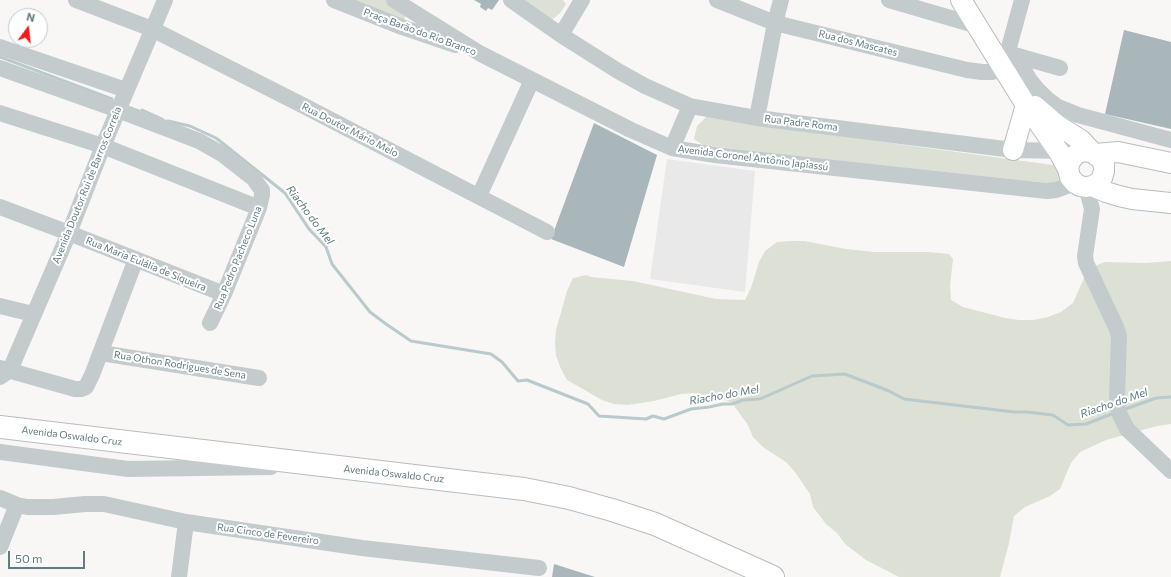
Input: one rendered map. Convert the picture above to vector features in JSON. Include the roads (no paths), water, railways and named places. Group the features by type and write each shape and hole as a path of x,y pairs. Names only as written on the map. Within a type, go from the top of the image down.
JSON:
{"highway":[{"name":"Avenida Oswaldo Cruz","path":"0,427 510,487 569,498 655,524 773,577"}],"main road":[{"path":"961,0 978,26 1009,59 1021,96 1058,152 1080,181 1118,196 1171,203"},
{"path":"1013,150 1021,96"},
{"path":"1021,96 1057,125 1081,140 1091,153 1101,159 1104,165 1104,171 1102,178 1098,183 1080,181"},
{"path":"1080,181 1070,161 1076,154 1118,152 1171,163"}],"street":[{"name":"Rua Doutor Mário Melo","path":"76,0 152,29 548,232"},
{"name":"Avenida Doutor Rui de Barros Correia","path":"3,372 33,314 69,233 126,90 165,0"},
{"name":"Praça Barão do Rio Branco","path":"334,0 402,27 481,54"},
{"name":"Praça Barão do Rio Branco","path":"394,0 481,54"},
{"name":"Rua Padre Roma","path":"511,0 561,35 618,71 645,86 690,106 757,118 1013,150 1091,153"},
{"name":"Rua dos Mascates","path":"717,0 775,23 967,70 992,72 1009,59"},
{"path":"757,118 775,23 781,0"},
{"path":"889,0 978,26"},
{"path":"1009,59 1022,0"},
{"path":"561,35 579,1"},
{"path":"402,27 411,21 411,10"},
{"path":"0,47 126,90"},
{"name":"Avenida Coronel Antônio Japiassú","path":"481,54 631,130 672,148 715,155 1047,191 1080,181"},
{"path":"1009,59 1060,68"},
{"path":"1009,59 1047,99 1058,107 1078,115 1171,140"},
{"name":"Rua Pedro Pacheco Luna","path":"0,68 199,140 211,147 254,179 262,190 259,208 224,294 210,323"},
{"path":"479,196 532,80"},
{"path":"672,148 690,106"},
{"path":"0,113 103,146 259,208"},
{"path":"1143,158 1153,135"},
{"path":"1080,181 1092,209 1085,256 1086,263 1119,336 1117,397 1119,413 1127,429 1171,471"},
{"name":"Rua Maria Eulália de Siqueira","path":"0,207 224,294"},
{"path":"3,372 81,389 86,387 90,382 136,260"},
{"path":"0,306 33,314"},
{"name":"Rua Othon Rodrigues de Sena","path":"101,353 259,378"},
{"path":"0,452 128,469 330,466"},
{"name":"Rua Cinco de Fevereiro","path":"0,498 17,505 27,507 104,504 186,522 362,548 539,568"},
{"path":"0,547 17,505"},
{"path":"179,577 186,522"}],"waterway":[{"name":"Riacho do Mel","path":"0,57 112,99"},
{"name":"Riacho do Mel","path":"142,110 162,119"},
{"name":"Riacho do Mel","path":"168,121 190,126 216,138 285,193 309,229 326,247 332,264 370,312 386,324 411,341 491,354 502,362 518,381 527,380 588,404 599,416 646,419 653,416 664,419 691,409 732,404 743,400 760,399 812,376 845,374 889,391 904,399 1053,415 1068,425 1086,424 1114,413"},
{"name":"Riacho do Mel","path":"1123,410 1156,398 1171,397"}]}
